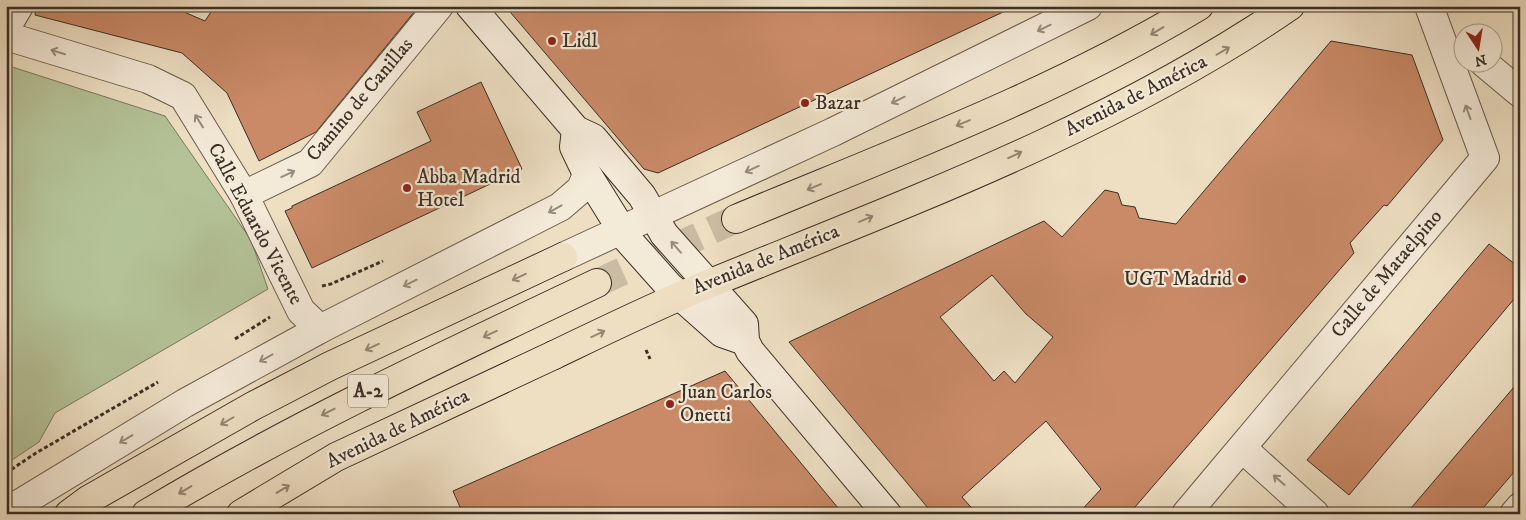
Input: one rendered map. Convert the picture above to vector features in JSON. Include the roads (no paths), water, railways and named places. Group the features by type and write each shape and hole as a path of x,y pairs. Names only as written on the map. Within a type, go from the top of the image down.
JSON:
{"main road":[{"path":"736,220 1052,85 1141,42 1199,6"},
{"name":"Avenida de América","path":"241,514 336,457 681,296 994,164 1156,89 1235,44 1290,6"},
{"path":"69,514 88,500 253,406 330,366 563,257"},
{"name":"A-2","path":"146,514 281,436 364,393 597,283"}],"street":[{"path":"6,28 19,6"},
{"name":"Camino de Canillas","path":"244,195 310,163 440,6"},
{"path":"470,6 576,130 593,138 642,196 664,234 744,324 744,341"},
{"path":"563,257 833,132 1088,6"},
{"path":"1432,15 1454,37"},
{"name":"Calle de Mataelpino","path":"1186,514 1484,158 1432,15"},
{"name":"Calle Eduardo Vicente","path":"6,36 148,79 183,96 244,195 301,311 320,328"},
{"path":"1494,72 1520,93"},
{"path":"576,130 574,146 587,174 621,230 669,286 722,333 744,341 887,514"},
{"path":"6,512 185,403 320,328 560,207 580,188 587,174"},
{"path":"1242,448 1315,514"},
{"path":"1514,514 1520,507"}],"tunnel":[{"path":"597,283 736,219"}],"place":[{"name":"Lidl","path":"552,41"},
{"name":"Bazar","path":"805,103"},
{"name":"Abba Madrid Hotel","path":"407,188"},
{"name":"UGT Madrid","path":"1242,279"},
{"name":"Juan Carlos Onetti","path":"670,404"}]}
